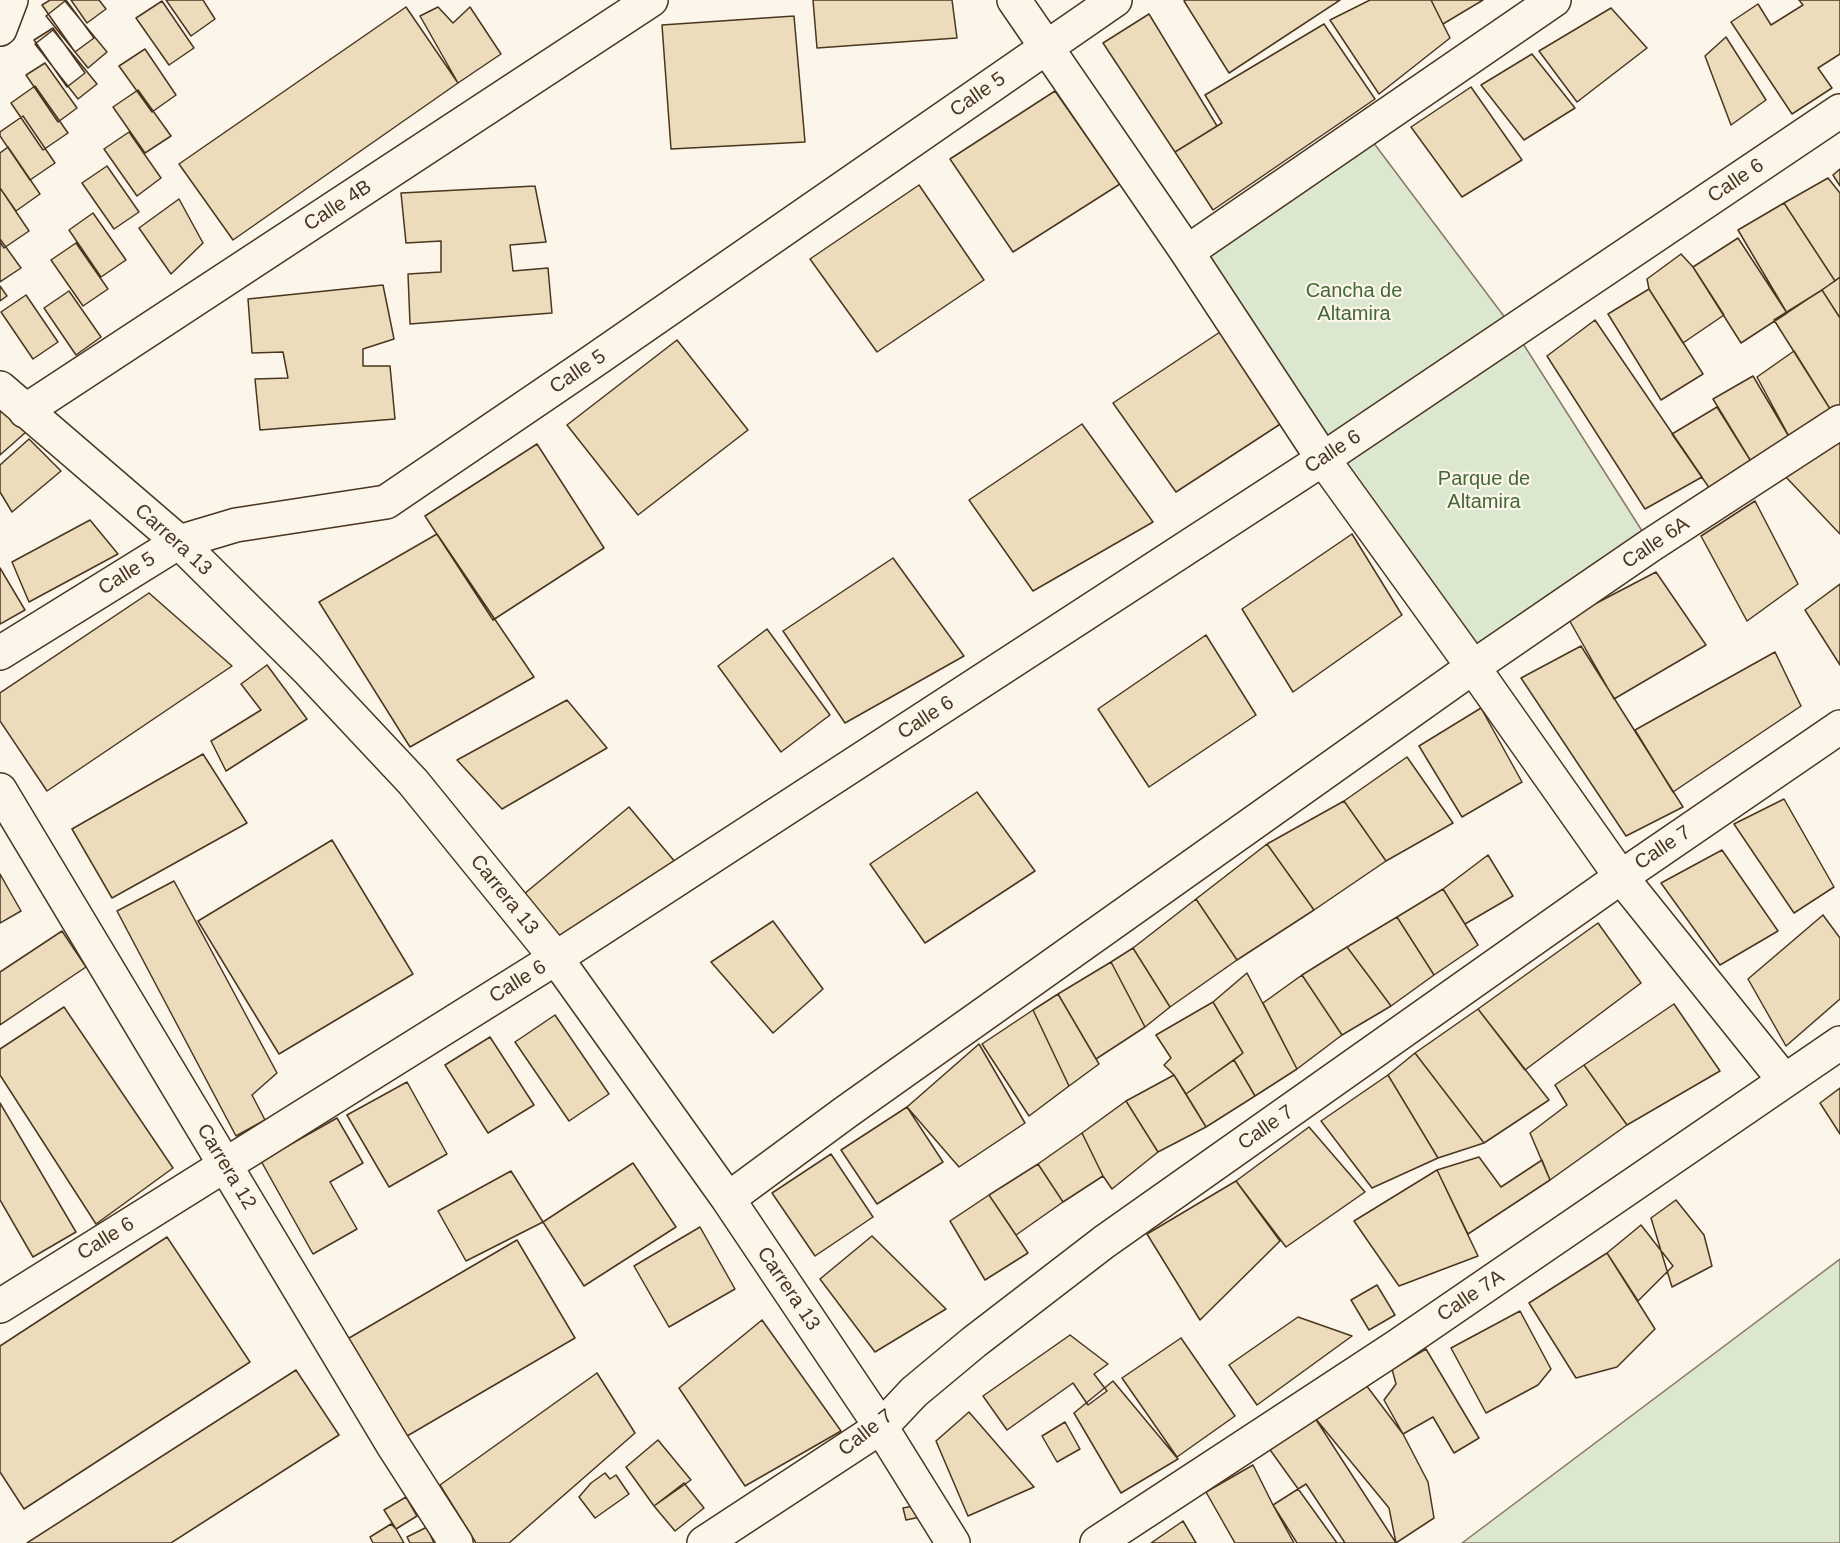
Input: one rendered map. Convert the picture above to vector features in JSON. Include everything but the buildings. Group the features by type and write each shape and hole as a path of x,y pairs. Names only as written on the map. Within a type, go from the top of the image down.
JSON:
{"street":[{"path":"0,29 11,0"},
{"name":"Calle 4B","path":"26,411 651,0"},
{"path":"1014,0 1187,252 1323,459 1621,877 1784,1080"},
{"name":"Calle 5","path":"0,653 179,542 236,525 386,502 1115,0"},
{"path":"1187,252 1554,0"},
{"name":"Calle 6","path":"0,1306 556,958 1323,459 1840,111"},
{"name":"Carrera 13","path":"0,388 179,542 307,669 413,782 556,958 728,1199 881,1427 953,1543"},
{"name":"Calle 6A","path":"1473,667 1651,545 1840,422"},
{"path":"728,1199 846,1112 1473,667"},
{"name":"Calle 7","path":"704,1543 881,1427 914,1392 974,1342 1104,1242 1621,877 1840,727"},
{"name":"Carrera 12","path":"0,790 393,1445 456,1543"},
{"name":"Calle 7A","path":"1097,1543 1396,1347 1840,1043"}],"green space":[{"path":"1364,130 1515,331 1651,545 1473,667 1187,252"},
{"path":"1840,1259 1840,1543 1462,1543"}],"park label":[{"name":"Cancha de Altamira","path":"1354,302"},
{"name":"Parque de Altamira","path":"1484,490"}]}
